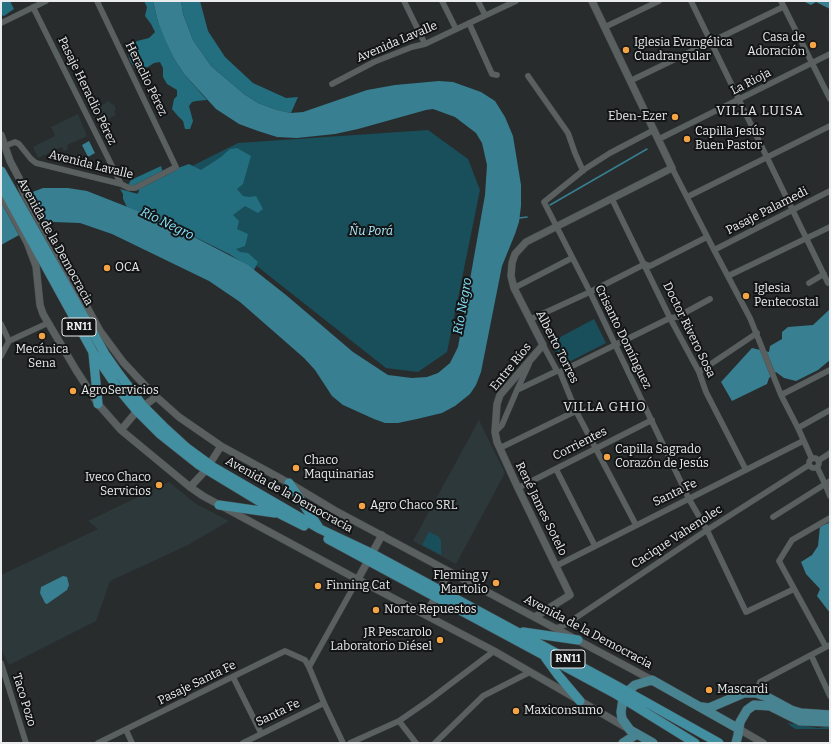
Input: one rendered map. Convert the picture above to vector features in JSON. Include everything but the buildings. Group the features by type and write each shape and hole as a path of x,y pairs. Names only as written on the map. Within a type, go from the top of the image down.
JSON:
{"highway":[{"name":"Avenida de la Democracia","path":"1,171 4,189 35,236 105,354 140,409"},
{"name":"Avenida de la Democracia","path":"35,236 93,352 117,387 140,409 181,442 208,467 280,514 370,556"},
{"path":"93,352 98,404"},
{"name":"Avenida de la Democracia","path":"208,467 438,593 543,654 719,743"},
{"path":"289,483 320,528"},
{"path":"219,505 280,514"},
{"name":"Avenida de la Democracia","path":"438,593 509,627 625,695 695,743"},
{"name":"RN11","path":"509,627 534,634 578,640"},
{"path":"543,654 558,675 580,701"}],"main road":[{"path":"647,742 633,732 622,719 621,712 625,695 635,685 652,680"},
{"name":"RN11","path":"652,680 739,729"},
{"path":"701,707 709,708 744,693 756,693 767,697 790,710 801,713 830,715"},
{"path":"736,743 740,722 747,710 754,705 770,706 800,721 830,722"},
{"path":"623,743 633,732"}],"street":[{"path":"1,23 46,1"},
{"name":"Heraclio Pérez","path":"96,1 176,167"},
{"path":"404,1 425,44"},
{"path":"442,1 456,29"},
{"path":"478,1 485,15"},
{"name":"Avenida Lavalle","path":"332,84 374,62 412,47 425,44 516,1"},
{"path":"592,1 672,168 750,318 781,395 803,441 812,459 814,458 818,461"},
{"path":"605,27 659,1"},
{"path":"691,1 768,156 828,283"},
{"path":"630,81 782,4 830,99"},
{"name":"Pasaje Heraclio Pérez","path":"33,7 121,184"},
{"path":"469,23 495,75"},
{"name":"La Rioja","path":"659,139 830,54"},
{"path":"528,76 568,133 583,171 610,153 654,130"},
{"path":"687,197 830,126"},
{"name":"Avenida de la Democracia","path":"1,135 23,191 35,236 40,305 48,323 98,404 122,430 190,488 219,505 494,651 633,732"},
{"name":"Avenida Lavalle","path":"5,146 15,142 19,144 36,163 121,184 128,188 135,188 176,167"},
{"path":"556,227 672,168"},
{"name":"Crisanto Domínguez","path":"583,171 544,202 590,292 614,345 652,420 689,499 707,530 746,612 794,589"},
{"name":"Avenida de la Democracia","path":"4,189 100,331 124,362 156,397 179,418 221,446 289,483 334,510 652,680"},
{"name":"Pasaje Palamedi","path":"714,250 830,191"},
{"name":"Doctor Rivero Sosa","path":"612,199 670,318 699,372 706,392 746,470"},
{"name":"Alberto Torres","path":"556,227 526,242 515,254 512,263 511,276 514,288 558,371 576,411 636,524"},
{"path":"728,276 830,227"},
{"path":"531,319 590,292 644,264 650,266 707,237"},
{"path":"514,288 572,258"},
{"path":"809,283 824,274"},
{"name":"Entre Ríos","path":"495,432 502,425 517,390 670,318 677,317 710,299"},
{"path":"1,356 9,341 48,323"},
{"path":"1,324 9,341"},
{"path":"699,372 757,333"},
{"name":"Entre Ríos","path":"495,432 497,404 500,395 543,345"},
{"path":"517,390 531,360"},
{"path":"781,395 830,370"},
{"path":"122,430 140,409 156,397"},
{"path":"798,428 830,410"},
{"path":"500,448 576,411"},
{"name":"Corrientes","path":"518,488 652,420"},
{"name":"René James Sotelo","path":"495,432 500,448 518,488 570,595 535,617"},
{"name":"Santa Fe","path":"556,566 636,524 689,499 803,441"},
{"path":"190,488 208,467 221,446"},
{"path":"816,467 819,464 818,461 830,453"},
{"path":"812,459 809,465 814,468 816,467 828,483 830,496"},
{"name":"Cacique Vahenolec","path":"556,628 565,625 707,530 809,465"},
{"path":"556,469 595,546"},
{"path":"773,517 828,483"},
{"path":"756,693 760,682 828,646 779,561 792,540 830,518"},
{"path":"344,743 324,703 309,667 382,535"},
{"path":"426,615 449,572"},
{"name":"Pasaje Santa Fe","path":"98,743 285,651 305,660 309,667"},
{"path":"350,743 399,721 494,651"},
{"path":"811,655 830,696"},
{"name":"Taco Pozo","path":"1,663 26,743"},
{"path":"435,743 483,696 530,672"},
{"path":"233,677 261,733"},
{"name":"Santa Fe","path":"244,743 261,733 324,703"},
{"path":"399,721 413,742"},
{"name":"RN11","path":"739,729 763,743"},
{"path":"126,730 132,743"}],"shaded area":[{"path":"1,1 10,1 14,9 4,16 1,15"},
{"path":"144,1 153,1 158,22 173,57 184,74 207,100 192,102 189,106 193,121 190,129 185,129 183,121 172,109 174,99 177,96 177,90 167,84 163,77 163,68 160,62 136,70 130,61 127,51 132,45 137,41 149,38 155,32 145,16 147,7"},
{"path":"181,1 200,1 208,31 225,57 253,83 286,98 298,97 291,113 258,103 244,94 211,66 193,40 183,14"},
{"path":"109,101 112,105 114,104 116,109 114,111 116,115 103,122 101,119 97,120 94,114 97,112 95,109"},
{"path":"78,114 87,136 67,145 68,149 64,151 62,147 38,158 33,147 55,136 51,127"},
{"path":"237,148 251,156 243,184 237,189 243,196 256,196 263,209 258,213 245,206 233,215 239,221 237,229 248,234 245,246 236,249 240,252 248,253 258,262 254,270 229,254 177,228 127,207 123,199 123,194 120,189 138,194 139,190 134,186 128,185 131,180 161,166 164,176 175,169 189,164 201,170 221,157 230,149"},
{"path":"479,420 505,473 456,564 413,541"},
{"path":"169,482 196,504 229,521 188,545 110,581 96,621 9,665 1,649 1,575 98,529 88,521"}],"green space":[{"name":"Ñu Porá","path":"428,130 468,159 480,190 447,352 418,372 386,368 258,267 126,199 238,143"},
{"path":"594,319 606,343 563,365 551,342"},
{"path":"429,532 438,536 441,540 441,555 422,545"},
{"path":"787,723 818,728 830,726 830,729 795,729"}],"water":[{"name":"Río Negro","path":"153,1 181,1 183,14 193,40 211,66 244,94 258,103 277,110 291,113 303,112 367,90 395,85 439,81 453,82 481,92 495,101 505,117 513,136 521,185 519,222 502,266 481,372 476,385 470,394 455,406 442,413 398,423 385,423 343,405 332,396 315,370 304,358 240,302 209,281 112,234 80,223 54,222 30,229 1,245 1,204 43,188 68,188 87,191 177,228 248,265 353,352 388,375 412,378 427,377 438,373 450,363 458,347 485,195 487,165 482,143 476,133 455,117 433,109 335,134 297,138 277,137 239,124 216,109 184,74 173,57 164,37 158,22"},
{"path":"803,1 830,1 830,9 816,2 811,5"},
{"path":"89,141 95,153 88,157 82,145"},
{"path":"830,309 830,360 818,370 796,381 784,378 776,372 769,378 767,384 732,401 721,382 752,348 769,352 770,346 782,339 782,332 788,327 813,325"},
{"path":"829,523 830,613 817,596 820,589 806,574 801,562 812,555 818,546 820,526"},
{"path":"63,576 67,577 69,585 67,590 47,604 45,603 40,593 41,587"}],"waterway":[{"path":"550,205 647,149"},
{"path":"519,218 527,217"}],"place":[{"name":"Casa de Adoración","path":"813,45"},
{"name":"Iglesia Evangélica Cuadrangular","path":"626,50"},
{"name":"Eben-Ezer","path":"675,117"},
{"name":"Capilla Jesús Buen Pastor","path":"687,139"},
{"name":"OCA","path":"107,268"},
{"name":"Iglesia Pentecostal","path":"746,296"},
{"name":"Mecánica Sena","path":"42,336"},
{"name":"AgroServicios","path":"73,391"},
{"name":"Capilla Sagrado Corazón de Jesús","path":"607,457"},
{"name":"Chaco Maquinarias","path":"296,468"},
{"name":"Iveco Chaco Servicios","path":"159,485"},
{"name":"Agro Chaco SRL","path":"362,506"},
{"name":"Fleming y Martolio","path":"496,583"},
{"name":"Finning Cat","path":"318,586"},
{"name":"Norte Repuestos","path":"376,610"},
{"name":"JR Pescarolo Laboratorio Diésel","path":"440,640"},
{"name":"Mascardi","path":"709,690"},
{"name":"Maxiconsumo","path":"516,711"}],"district":[{"name":"VILLA LUISA","path":"760,111"},
{"name":"VILLA GHIO","path":"605,407"}]}
